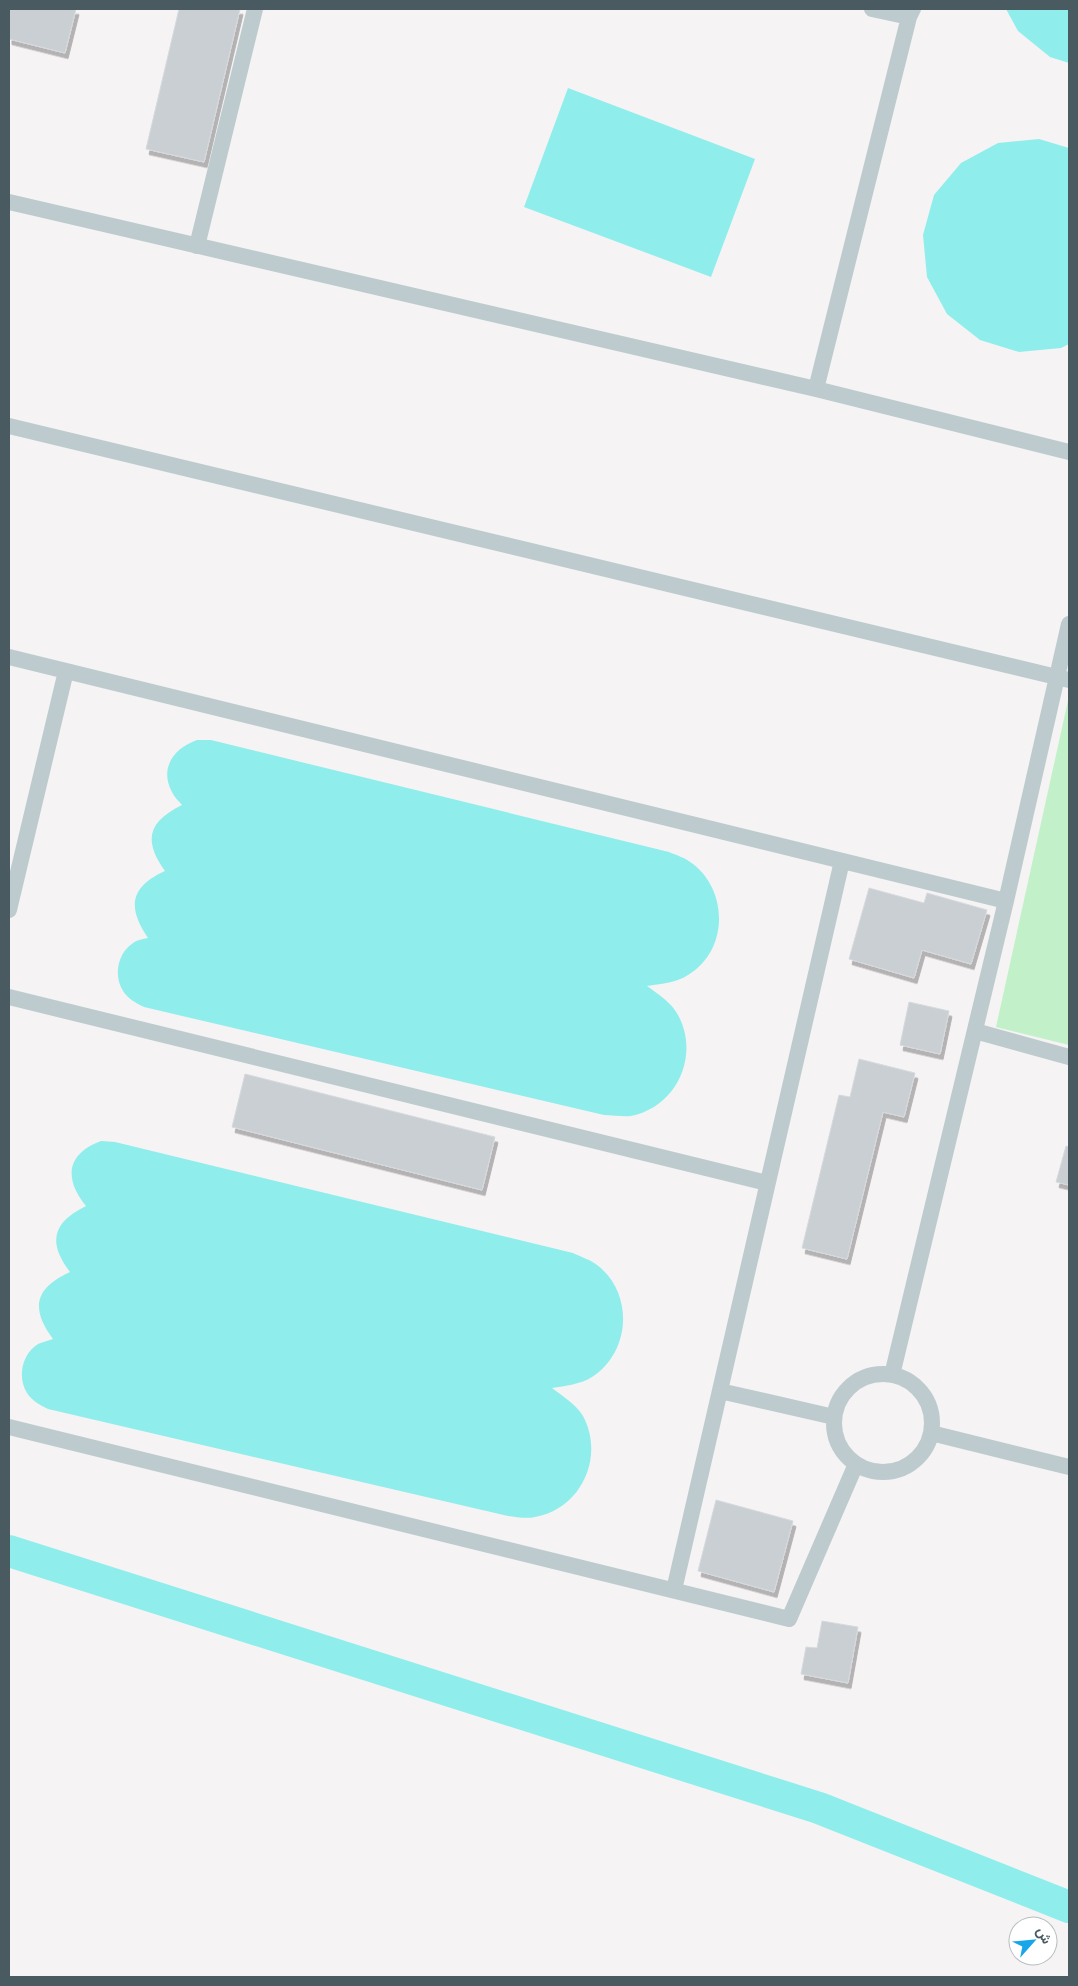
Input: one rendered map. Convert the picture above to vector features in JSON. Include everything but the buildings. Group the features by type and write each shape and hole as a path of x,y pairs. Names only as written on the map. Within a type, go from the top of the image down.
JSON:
{"lane":[{"path":"197,246 255,9"},
{"path":"816,390 911,13 872,9"},
{"path":"9,202 816,390 1069,452"},
{"path":"9,426 1063,678"},
{"path":"892,1375 1006,901 1063,678 1069,624"},
{"path":"9,657 1006,901"},
{"path":"9,910 66,671"},
{"path":"674,1590 842,861"},
{"path":"9,997 767,1183"},
{"path":"975,1031 1069,1056"},
{"path":"873,1375 892,1375 910,1382 923,1396 931,1414 931,1433 924,1451 910,1464 893,1472 874,1472 856,1464 842,1451 835,1433 834,1417 842,1396 856,1382 873,1375"},
{"path":"720,1391 834,1417"},
{"path":"9,1427 789,1619 856,1464"},
{"path":"931,1433 1069,1467"}],"green space":[{"path":"1069,696 1069,1045 996,1027"}],"water":[{"path":"1006,9 1069,9 1069,63 1050,57 1018,31"},
{"path":"568,88 755,159 711,277 524,207"},
{"path":"1039,139 1069,148 1069,344 1061,348 1019,352 980,340 947,314 927,277 923,235 934,195 961,163 998,143"},
{"path":"197,740 211,740 669,852 693,864 705,876 713,890 718,905 717,937 711,951 701,964 688,975 668,983 647,986 672,1007 678,1015 684,1030 685,1062 680,1077 672,1091 661,1102 647,1111 631,1116 604,1115 144,1007 132,1000 125,994 120,985 118,978 119,965 128,947 136,941 148,938 137,917 136,899 139,891 145,884 153,877 165,871 158,860 152,841 156,825 171,811 182,805 173,794 168,783 168,767 171,760 182,748"},
{"path":"101,1141 115,1142 573,1253 597,1265 609,1277 617,1291 622,1306 623,1322 620,1338 614,1353 605,1366 592,1377 578,1383 552,1388 573,1404 580,1412 589,1432 590,1464 576,1492 565,1504 551,1512 532,1518 508,1516 48,1409 36,1402 29,1396 24,1387 22,1380 23,1366 33,1348 38,1344 53,1339 41,1318 40,1300 43,1292 49,1285 70,1272 58,1251 57,1234 60,1226 66,1219 86,1206 74,1186 72,1168 75,1160 81,1153 89,1146"}],"waterway":[{"path":"9,1551 819,1808 1069,1907"}]}
